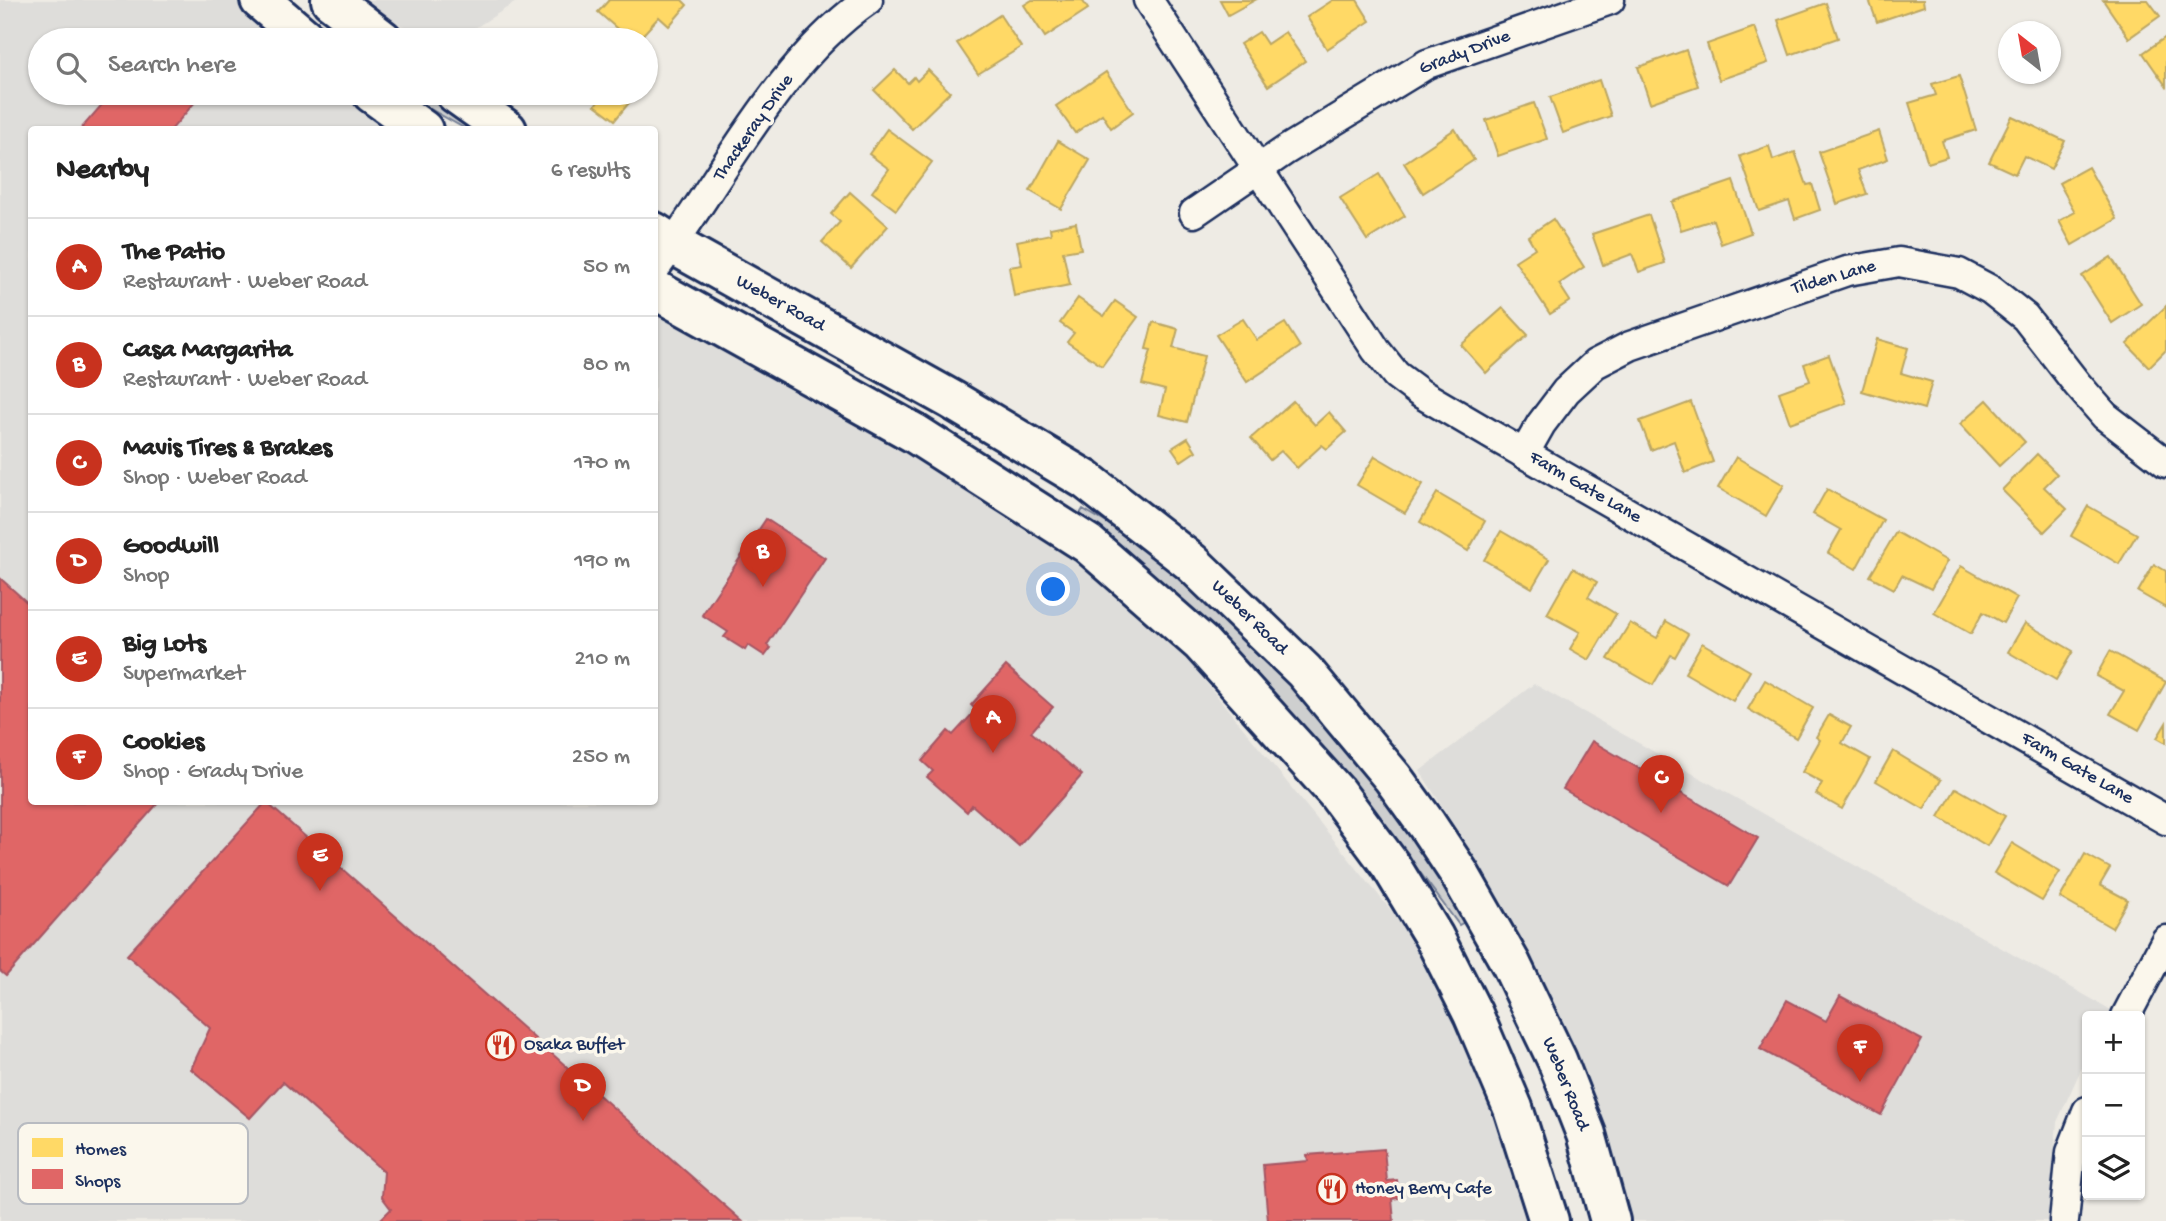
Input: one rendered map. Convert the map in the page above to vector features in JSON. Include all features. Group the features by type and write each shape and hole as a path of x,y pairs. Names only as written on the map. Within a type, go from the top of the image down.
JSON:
{"main road":[{"path":"260,0 293,28"},
{"path":"331,0 367,28"},
{"path":"389,105 417,126"},
{"path":"472,105 502,126"},
{"name":"Weber Road","path":"661,249 952,400 1086,480 1191,562 1304,671 1393,778 1420,816 1459,873 1511,964 1557,1060 1586,1134 1610,1221"},
{"path":"658,291 914,433 1088,544 1201,643 1336,792 1391,866 1427,925 1474,1014 1513,1108 1549,1221"}],"street":[{"name":"Thackeray Drive","path":"661,249 806,54 868,0"},
{"name":"Farm Gate Lane","path":"1148,0 1376,350 1396,375 1420,393 1524,454 2166,820"},
{"name":"Grady Drive","path":"1194,213 1258,169 1427,64 1610,0"},
{"name":"Tilden Lane","path":"1524,454 1541,424 1566,391 1595,364 1630,346 1847,271 1899,262 1959,273 1991,290 2025,317 2105,416 2166,463"},
{"path":"2129,1011 2166,940"},
{"path":"2064,1221 2071,1152 2082,1124"}],"shaded area":[{"path":"0,0 236,0 268,28 28,28 28,105 367,105 396,126 28,126 28,805 658,805 658,308 963,478 1056,541 1122,593 1191,664 1402,924 1458,1027 1511,1160 1528,1221 0,1221"},
{"path":"363,0 519,0 475,28 406,28"},
{"path":"423,105 440,105 467,125 460,126"},
{"path":"1083,509 1149,548 1256,645 1384,792 1468,920 1459,925 1404,851 1078,517"},
{"path":"1534,684 2113,1011 2082,1011 2082,1067 2057,1122 2048,1221 1628,1221 1606,1146 1549,998 1485,875 1420,771"}],"building: Homes":[{"path":"609,0 682,0 687,5 669,26 659,17 649,28 616,28 598,12"},
{"path":"1032,0 1082,0 1088,9 1045,37 1024,5"},
{"path":"1220,0 1255,0 1228,15"},
{"path":"1333,0 1357,0 1370,21 1327,49 1307,17"},
{"path":"1869,0 1923,0 1924,6 1877,22"},
{"path":"2103,0 2148,0 2160,16 2129,38"},
{"path":"1826,3 1838,38 1790,55 1778,20"},
{"path":"1000,15 1021,47 978,74 957,43"},
{"path":"1755,27 1768,63 1719,80 1707,44"},
{"path":"1259,32 1267,44 1285,32 1305,61 1268,86 1240,44"},
{"path":"2166,37 2166,86 2143,53"},
{"path":"1686,50 1698,86 1650,103 1638,67"},
{"path":"895,70 908,83 914,77 917,81 928,70 950,92 912,129 874,90"},
{"path":"1106,72 1133,112 1111,128 1102,114 1075,133 1056,106"},
{"path":"1959,76 1976,130 1942,141 1947,157 1928,163 1909,103 1936,95 1932,84"},
{"path":"1599,80 1611,116 1563,133 1550,97"},
{"path":"1534,103 1547,139 1498,156 1486,120"},
{"path":"595,105 627,105 615,120"},
{"path":"2012,116 2065,141 2051,169 2024,156 2015,174 1989,162"},
{"path":"887,129 932,162 896,210 872,192 889,169 869,154"},
{"path":"1455,129 1474,160 1423,193 1404,163"},
{"path":"1879,131 1888,159 1858,170 1867,194 1837,204 1819,152"},
{"path":"1058,141 1090,160 1061,209 1030,191"},
{"path":"1769,146 1773,160 1795,152 1807,185 1812,184 1820,210 1795,219 1789,201 1759,211 1740,156"},
{"path":"2088,167 2117,219 2072,245 2059,221 2075,212 2059,183"},
{"path":"1379,174 1405,216 1367,240 1340,198"},
{"path":"1733,181 1751,233 1721,244 1713,220 1681,230 1672,202"},
{"path":"850,192 888,226 851,268 822,242 840,222 831,214"},
{"path":"1649,215 1665,263 1639,272 1632,254 1603,265 1592,234"},
{"path":"1553,219 1584,267 1559,284 1570,301 1550,314 1515,261 1535,248 1528,236"},
{"path":"1076,223 1081,249 1063,252 1070,285 1014,296 1009,267 1022,265 1017,241 1051,234 1050,228"},
{"path":"2111,257 2141,304 2112,323 2082,276"},
{"path":"1078,298 1104,316 1115,301 1138,317 1102,366 1067,342 1074,333 1060,323"},
{"path":"2166,306 2166,350 2149,367 2127,344"},
{"path":"1503,308 1528,335 1486,373 1461,345"},
{"path":"1243,319 1257,340 1285,323 1300,347 1247,382 1216,335"},
{"path":"1153,322 1178,329 1173,348 1204,356 1187,422 1159,415 1165,390 1142,384 1151,350 1146,349"},
{"path":"1877,339 1908,348 1901,373 1932,382 1924,409 1862,391"},
{"path":"1829,355 1846,403 1790,423 1779,392 1810,381 1804,364"},
{"path":"1987,400 2025,442 1999,466 1960,424"},
{"path":"1293,401 1315,425 1329,412 1346,432 1327,449 1322,445 1297,468 1281,451 1270,460 1251,438"},
{"path":"1691,402 1713,462 1685,473 1674,441 1651,450 1640,421"},
{"path":"1188,438 1196,451 1181,461 1172,448"},
{"path":"2037,454 2057,474 2044,487 2067,509 2044,532 2002,490"},
{"path":"1375,456 1423,484 1405,513 1357,485"},
{"path":"1736,457 1784,485 1766,516 1718,488"},
{"path":"1827,489 1883,520 1856,569 1828,553 1841,530 1813,514"},
{"path":"1437,493 1485,521 1468,551 1420,522"},
{"path":"2088,506 2137,534 2119,564 2071,536"},
{"path":"1501,531 1549,559 1532,588 1484,560"},
{"path":"1896,532 1947,561 1931,589 1902,575 1894,589 1870,576"},
{"path":"2154,564 2166,571 2166,608 2138,592"},
{"path":"1961,566 2017,598 2003,623 1983,612 1971,634 1934,613"},
{"path":"1573,568 1597,582 1588,597 1616,614 1589,660 1570,649 1580,632 1547,614"},
{"path":"1666,621 1688,634 1675,657 1671,655 1653,685 1608,659 1630,623 1657,638"},
{"path":"2025,623 2073,651 2056,680 2008,652"},
{"path":"1702,643 1750,671 1733,701 1685,673"},
{"path":"2110,651 2166,682 2139,730 2110,714 2124,691 2096,676"},
{"path":"1765,680 1813,708 1796,738 1748,709"},
{"path":"1829,715 1851,727 1842,743 1870,759 1842,809 1816,794 1822,783 1802,772 1820,740 1816,737"},
{"path":"2166,723 2166,743 2157,738"},
{"path":"1893,751 1941,780 1924,809 1876,781"},
{"path":"1956,788 2005,816 1987,846 1939,817"},
{"path":"2012,843 2060,872 2042,901 1994,873"},
{"path":"2085,854 2110,868 2100,885 2128,900 2112,928 2060,898"}],"building: Shops":[{"path":"102,105 193,105 174,126 83,126"},
{"path":"766,519 825,558 767,645 771,648 765,656 748,645 745,650 724,637 728,632 702,615"},
{"path":"0,578 28,603 28,805 156,805 6,976 0,971"},
{"path":"1006,666 1053,707 1031,732 1082,775 1019,846 972,805 967,812 927,777 933,771 922,761 948,731 953,735 976,710 971,705"},
{"path":"1592,741 1758,838 1729,886 1563,789"},
{"path":"263,805 269,805 742,1221 379,1221 391,1209 382,1197 384,1172 283,1082 250,1118 191,1069 210,1028 127,955"},
{"path":"1840,996 1922,1040 1881,1115 1760,1049 1787,1000 1826,1021"},
{"name":"Honey Berry Cafe","path":"1384,1149 1387,1181 1397,1180 1399,1198 1392,1199 1394,1221 1268,1221 1263,1165 1308,1161 1307,1155"}],"place":[{"name":"Casa Margarita","path":"763,587"},
{"name":"The Patio","path":"993,753"},
{"name":"Mavis Tires & Brakes","path":"1661,813"},
{"name":"Big Lots","path":"320,891"},
{"name":"Osaka Buffet","path":"501,1045"},
{"name":"Cookies","path":"1860,1082"},
{"name":"Goodwill","path":"583,1121"},
{"name":"Honey Berry Cafe","path":"1332,1189"}]}
